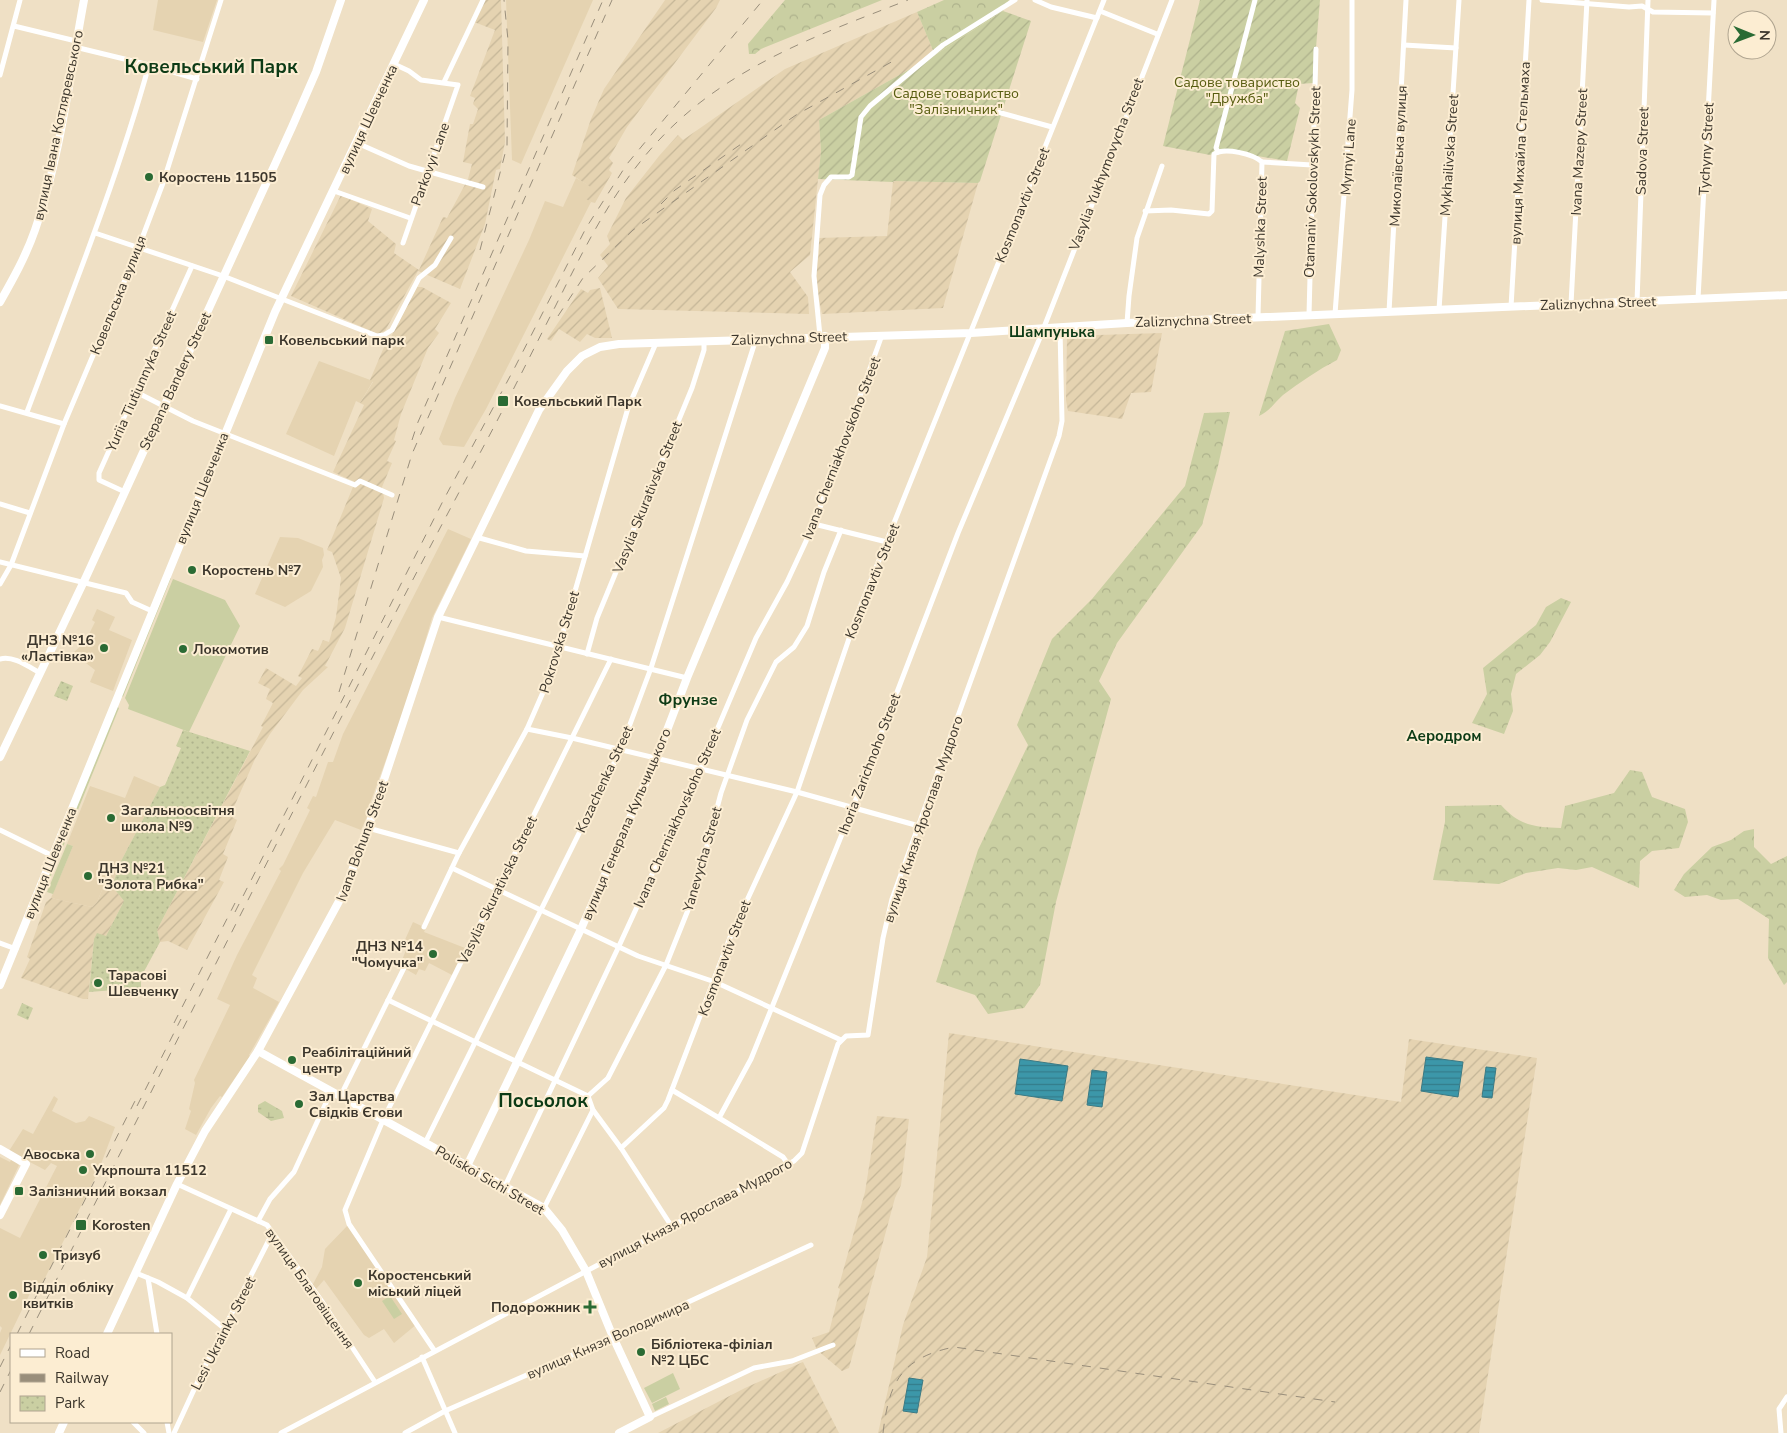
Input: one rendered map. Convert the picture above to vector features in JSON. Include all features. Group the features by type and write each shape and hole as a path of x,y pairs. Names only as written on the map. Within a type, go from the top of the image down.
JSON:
{"street":[{"path":"0,75 20,0"},
{"name":"вулиця Івана Котляревського","path":"0,302 21,266 35,230 46,191 84,0"},
{"name":"Ковельська вулиця","path":"0,584 11,565 64,424 138,249 163,183 221,0"},
{"name":"Stepana Bandery Street","path":"0,757 125,492 163,404 316,72 341,0"},
{"name":"вулиця Шевченка","path":"0,984 16,950 152,611 281,298 424,0"},
{"path":"394,64 409,71 421,80 444,82 483,0"},
{"path":"823,336 814,276 820,195 824,185 831,177 852,175 861,117 870,106 942,46 1016,0"},
{"path":"1035,0 1097,18"},
{"name":"Kosmonavtiv Street","path":"621,1148 664,1108 672,1090 749,893 797,792 857,615 972,333 1052,127 1104,0"},
{"name":"Vasylia Yukhymovycha Street","path":"1042,329 1172,0"},
{"path":"1145,211 1171,210 1209,214 1212,212 1212,159 1214,154 1218,152 1221,130 1255,0"},
{"name":"Myrnyi Lane","path":"1335,314 1352,90 1352,0"},
{"name":"Миколаївська вулиця","path":"1389,312 1406,0"},
{"name":"Mykhailivska Street","path":"1439,310 1459,0"},
{"name":"вулиця Михайла Стельмаха","path":"1510,307 1529,0"},
{"path":"1542,0 1647,7 1653,12 1714,13"},
{"name":"Sadova Street","path":"1637,302 1648,0"},
{"name":"Tychyny Street","path":"1698,299 1714,0"},
{"name":"Ivana Mazepy Street","path":"1571,304 1587,2"},
{"path":"1100,11 1158,34"},
{"path":"14,26 197,79"},
{"path":"1404,45 1456,48"},
{"name":"Otamaniv Sokolovskykh Street","path":"1309,316 1316,49"},
{"path":"27,412 95,234 149,64"},
{"name":"Parkovyi Lane","path":"402,243 458,85 444,82"},
{"path":"983,108 1052,127"},
{"path":"357,143 409,166 483,187"},
{"name":"Malyshka Street","path":"1218,152 1250,156 1262,162 1258,318"},
{"path":"1262,162 1312,165"},
{"path":"1127,323 1137,238 1162,166"},
{"path":"334,191 410,218"},
{"path":"95,234 223,276 376,336 384,335 392,330 419,278 435,265 451,238"},
{"name":"Yuriia Tiutiunnyka Street","path":"125,492 99,480 99,473 192,266"},
{"name":"Zaliznychna Street","path":"600,347 823,336 972,333 1060,329 1127,323 1787,296"},
{"name":"Ihoria Zarichnoho Street","path":"720,1118 751,1059 772,1008 853,807 958,533 1042,329"},
{"name":"вулиця Князя Ярослава Мудрого","path":"281,1433 434,1350 672,1227 798,1158 805,1147 841,1040 854,1034 868,1035 887,918 1059,436 1062,420 1060,329"},
{"name":"Ivana Cherniakhovskoho Street","path":"505,1186 700,770 756,638 787,582 814,524 882,334"},
{"name":"вулиця Генерала Кульчицького","path":"467,1166 581,929 656,759 687,678 825,348 823,336"},
{"name":"Kozachenka Street","path":"424,1143 620,751 651,668 756,339"},
{"name":"Vasylia Skurativska Street","path":"587,654 597,618 692,388 704,350 704,341"},
{"name":"Pokrovska Street","path":"424,927 459,852 540,702 628,408 656,343"},
{"name":"Ivana Bohuna Street","path":"107,1333 177,1184 206,1131 258,1051 344,892 368,828 438,617 476,536 539,410 568,371 582,356 600,347"},
{"path":"136,392 163,404 193,421 355,485 360,481 392,495"},
{"path":"0,406 27,412 64,424"},
{"path":"0,504 30,513"},
{"path":"814,524 887,542"},
{"name":"Yanevycha Street","path":"588,1096 608,1078 666,965 694,895 727,776 747,720 776,662 794,647 807,626 824,572 841,530"},
{"path":"476,536 526,551 585,556"},
{"path":"0,562 126,593 132,602 152,611"},
{"path":"438,617 687,678"},
{"path":"0,659 14,660 40,673"},
{"name":"Vasylia Skurativska Street","path":"434,1350 345,1218 345,1210 383,1120 611,659"},
{"path":"527,729 797,792 919,826"},
{"path":"368,828 459,852"},
{"path":"0,830 53,856"},
{"path":"452,868 638,956 715,982 841,1040"},
{"path":"0,943 16,950"},
{"path":"340,1097 404,968"},
{"path":"388,1000 588,1096 593,1110 621,1148 672,1227"},
{"name":"Poliskoi Sichi Street","path":"258,1051 544,1208 562,1230 586,1271 613,1338 650,1417"},
{"path":"672,1090 783,1157 788,1164"},
{"path":"258,1221 270,1199 294,1172 331,1092"},
{"path":"544,1208 593,1110"},
{"path":"0,1149 23,1162 26,1166 0,1215"},
{"name":"вулиця Благовіщення","path":"177,1184 267,1226 376,1382"},
{"path":"186,1298 232,1210"},
{"name":"Lesi Ukrainky Street","path":"174,1433 204,1368 272,1234"},
{"name":"вулиця Князя Володимира","path":"405,1433 445,1411 613,1338 811,1245"},
{"path":"136,1273 186,1298 225,1329"},
{"path":"148,1278 157,1333"},
{"path":"619,1433 754,1368 792,1361 820,1352 833,1345"},
{"path":"422,1357 455,1433"},
{"path":"1781,1433 1779,1410 1787,1397"},
{"path":"134,1423 144,1433"}],"shaded area":[{"path":"158,0 217,0 203,42 153,30"},
{"path":"485,0 501,0 505,142 500,169 496,170 485,224 460,289 418,271 385,331 378,334 291,296 341,195 372,209 368,221 396,244 394,253 419,270 443,217 447,218 468,179 472,164 463,162 470,124 473,124 478,109 473,104 475,98 470,96 495,30 474,22"},
{"path":"506,0 593,0 521,164 512,160"},
{"path":"665,0 720,0 627,127 609,158 613,163 609,170 612,173 595,203 591,202 586,199 592,188 572,175 591,119 604,89"},
{"path":"917,12 935,55 819,120 821,151 810,255 790,272 808,297 809,314 618,309 598,278 608,266 600,255 610,244 607,236 626,198 678,135 683,140 785,69"},
{"path":"576,178 593,188 587,199 591,202 486,409 464,447 443,445 439,439 455,398 529,240 545,201 563,207"},
{"path":"893,182 978,183 943,308 822,314 814,276 819,254 818,238 887,236"},
{"path":"417,287 422,287 451,303 435,329 439,333 428,348 401,414 394,440 396,441 387,461 392,463 382,487 384,498 345,628 325,666 328,667 303,690 270,734 255,759 230,816 237,820 223,854 228,857 219,880 224,882 187,950 168,941 160,942 157,930 263,727 261,726 273,703 266,699 270,689 258,683 266,668 296,686 302,678 298,676 312,649 318,651 323,640 329,642 336,617 341,578 332,552 327,550 355,482 333,472 364,405 360,403 373,382 370,380 387,340 403,347 404,343 391,337"},
{"path":"600,288 612,338 595,338 587,334 580,342 559,329 551,341 547,339 581,289 588,293 590,290"},
{"path":"1162,333 1151,392 1131,393 1122,419 1068,411 1066,400 1067,336"},
{"path":"319,361 373,381 360,403 356,401 334,456 286,434"},
{"path":"448,529 471,539 432,618 407,702 368,809 370,810 361,830 335,820 303,873 252,975 257,978 253,988 279,1002 250,1056 222,1097 220,1096 211,1108 196,1135 185,1129 191,1111 189,1109 194,1080 230,1005 217,999 237,955 281,871 279,869 283,865 310,810 307,808 313,796 316,797 328,762 333,762 343,734"},
{"path":"280,537 298,538 323,548 324,555 322,560 323,567 311,591 285,607 255,594"},
{"name":"ДНЗ №16 «Ластівка»","path":"97,609 115,617 109,630 132,640 113,691 90,682 95,670 73,653 85,642 95,622 92,620"},
{"name":"Загальноосвітня школа №9","path":"134,776 160,787 121,861 112,886 105,883 97,902 92,907 51,898 73,846 67,844 90,786 125,798"},
{"path":"105,883 112,886 124,901 106,936 94,939 88,999 21,978 30,959 27,957 46,902 51,898 92,907 97,902"},
{"name":"ДНЗ №14 \"Чомучка\"","path":"413,922 426,928 424,932 465,948 452,975 429,963 425,971 419,969 416,975 404,968 402,960 408,945 404,942"},
{"path":"949,1033 1401,1102 1409,1039 1537,1058 1479,1433 878,1433 903,1325 927,1257"},
{"path":"54,1096 58,1099 52,1111 76,1123 85,1121 89,1116 115,1127 98,1172 40,1288 34,1285 0,1355 0,1333 2,1328 0,1326 0,1228 20,1238 57,1166 51,1163 45,1170 9,1151 23,1129 33,1134"},
{"path":"877,1116 909,1119 901,1185 895,1198 849,1368 842,1371 817,1350 812,1338 829,1332 840,1289 838,1288 865,1192"},
{"path":"0,1157 10,1162 12,1158 19,1165 0,1205"},
{"name":"Коростенський міський ліцей","path":"349,1224 417,1324 394,1343 384,1329 369,1338 364,1335 324,1280 316,1289 312,1286 322,1267 325,1249"},
{"path":"803,1362 839,1433 658,1433 745,1388"}],"green space":[{"path":"785,0 882,0 761,49 755,54 749,54 748,44"},
{"path":"944,0 1009,0 1003,11 935,55 917,12"},
{"name":"Садове товариство \"Дружба\"","path":"1200,0 1320,0 1313,83 1299,84 1295,103 1300,108 1287,161 1222,150 1210,155 1163,146"},
{"name":"Садове товариство \"Залізничник\"","path":"1003,11 1031,21 978,183 818,179 821,151 819,120 935,55"},
{"path":"1329,324 1341,350 1337,360 1296,385 1259,416 1285,331"},
{"path":"1230,412 1202,525 1117,643 1099,681 1111,699 1056,902 1040,985 1024,1008 988,1014 975,995 936,982 978,850 1028,745 1017,725 1052,639 1092,599 1185,486 1204,413"},
{"path":"169,577 171,578 123,697 121,695"},
{"path":"173,579 225,600 240,626 189,732 128,709 129,705 125,698"},
{"path":"1561,598 1571,602 1550,642 1540,655 1516,674 1511,694 1513,711 1504,734 1472,723 1487,694 1483,668 1536,625 1546,607"},
{"path":"61,681 73,686 67,701 54,696"},
{"path":"116,706 119,708 67,837 64,836"},
{"path":"183,730 250,751 157,930 160,942 141,977 141,988 89,992 94,939 97,933 106,936 124,901 112,886 121,861 160,787 165,785 181,748 176,746"},
{"path":"1630,770 1642,772 1652,797 1685,809 1688,822 1679,848 1652,851 1640,861 1639,888 1592,867 1576,870 1558,868 1526,873 1499,884 1433,880 1445,822 1445,806 1501,805 1515,817 1528,824 1561,828 1565,806 1614,793"},
{"path":"1754,829 1754,847 1771,864 1787,856 1787,982 1784,985 1768,958 1769,919 1738,899 1721,900 1707,895 1685,897 1674,890 1684,874 1712,847 1731,840 1744,831"},
{"path":"62,841 65,842 43,895 42,893"},
{"path":"67,844 73,846 53,894 47,892"},
{"path":"22,1003 33,1008 28,1020 17,1015"},
{"path":"265,1101 282,1111 284,1118 271,1121 258,1112 258,1105"},
{"path":"390,1296 402,1314 394,1319 382,1301"},
{"path":"673,1373 680,1389 652,1403 644,1388"},
{"path":"666,1397 669,1404 655,1411 652,1404"}],"water":[{"path":"1426,1057 1463,1062 1458,1097 1421,1091"},
{"path":"1020,1059 1068,1066 1062,1101 1015,1094"},
{"path":"1486,1067 1496,1068 1492,1098 1482,1097"},
{"path":"1092,1070 1107,1072 1102,1107 1087,1105"},
{"path":"909,1378 923,1380 917,1413 903,1411"}],"railway":[{"path":"480,250 507,146 508,40 504,0"},
{"path":"412,440 418,422 603,0"},
{"path":"339,692 412,454 612,0"},
{"path":"235,912 444,499 514,369 586,228 627,164 763,0"},
{"path":"30,1333 365,672 499,417 577,262 614,199 628,178 659,140 686,114 714,92 744,73 808,40 908,0"},
{"path":"558,316 583,278 633,230 796,115 895,60"},
{"path":"661,204 675,190 747,140"},
{"path":"174,1023 235,903"},
{"path":"137,1106 181,1019"},
{"path":"18,1333 137,1097"},
{"path":"0,1367 10,1347"},
{"path":"883,1433 889,1400 894,1386 901,1375 921,1358 954,1347 1335,1402"},
{"path":"0,1392 10,1372"}],"place":[{"name":"Коростень 11505","path":"149,177"},
{"name":"Ковельський парк","path":"269,340"},
{"name":"Ковельський Парк","path":"503,401"},
{"name":"Коростень №7","path":"192,570"},
{"name":"ДНЗ №16 «Ластівка»","path":"104,648"},
{"name":"Локомотив","path":"183,649"},
{"name":"Загальноосвітня школа №9","path":"111,818"},
{"name":"ДНЗ №21 \"Золота Рибка\"","path":"88,876"},
{"name":"ДНЗ №14 \"Чомучка\"","path":"433,954"},
{"name":"Тарасові Шевченку","path":"98,983"},
{"name":"Реабілітаційний центр","path":"292,1060"},
{"name":"Зал Царства Свідків Єгови","path":"299,1104"},
{"name":"Авоська","path":"90,1154"},
{"name":"Укрпошта 11512","path":"83,1170"},
{"name":"Залізничний вокзал","path":"19,1191"},
{"name":"Korosten","path":"81,1225"},
{"name":"Тризуб","path":"43,1255"},
{"name":"Коростенський міський ліцей","path":"358,1283"},
{"name":"Відділ обліку квитків","path":"13,1295"},
{"name":"Подорожник","path":"590,1307"},
{"name":"Бібліотека-філіал №2 ЦБС","path":"641,1352"}],"district":[{"name":"Ковельський Парк","path":"211,66"},
{"name":"Шампунька","path":"1052,332"},
{"name":"Фрунзе","path":"688,699"},
{"name":"Аеродром","path":"1444,736"},
{"name":"Посьолок","path":"543,1100"}]}
